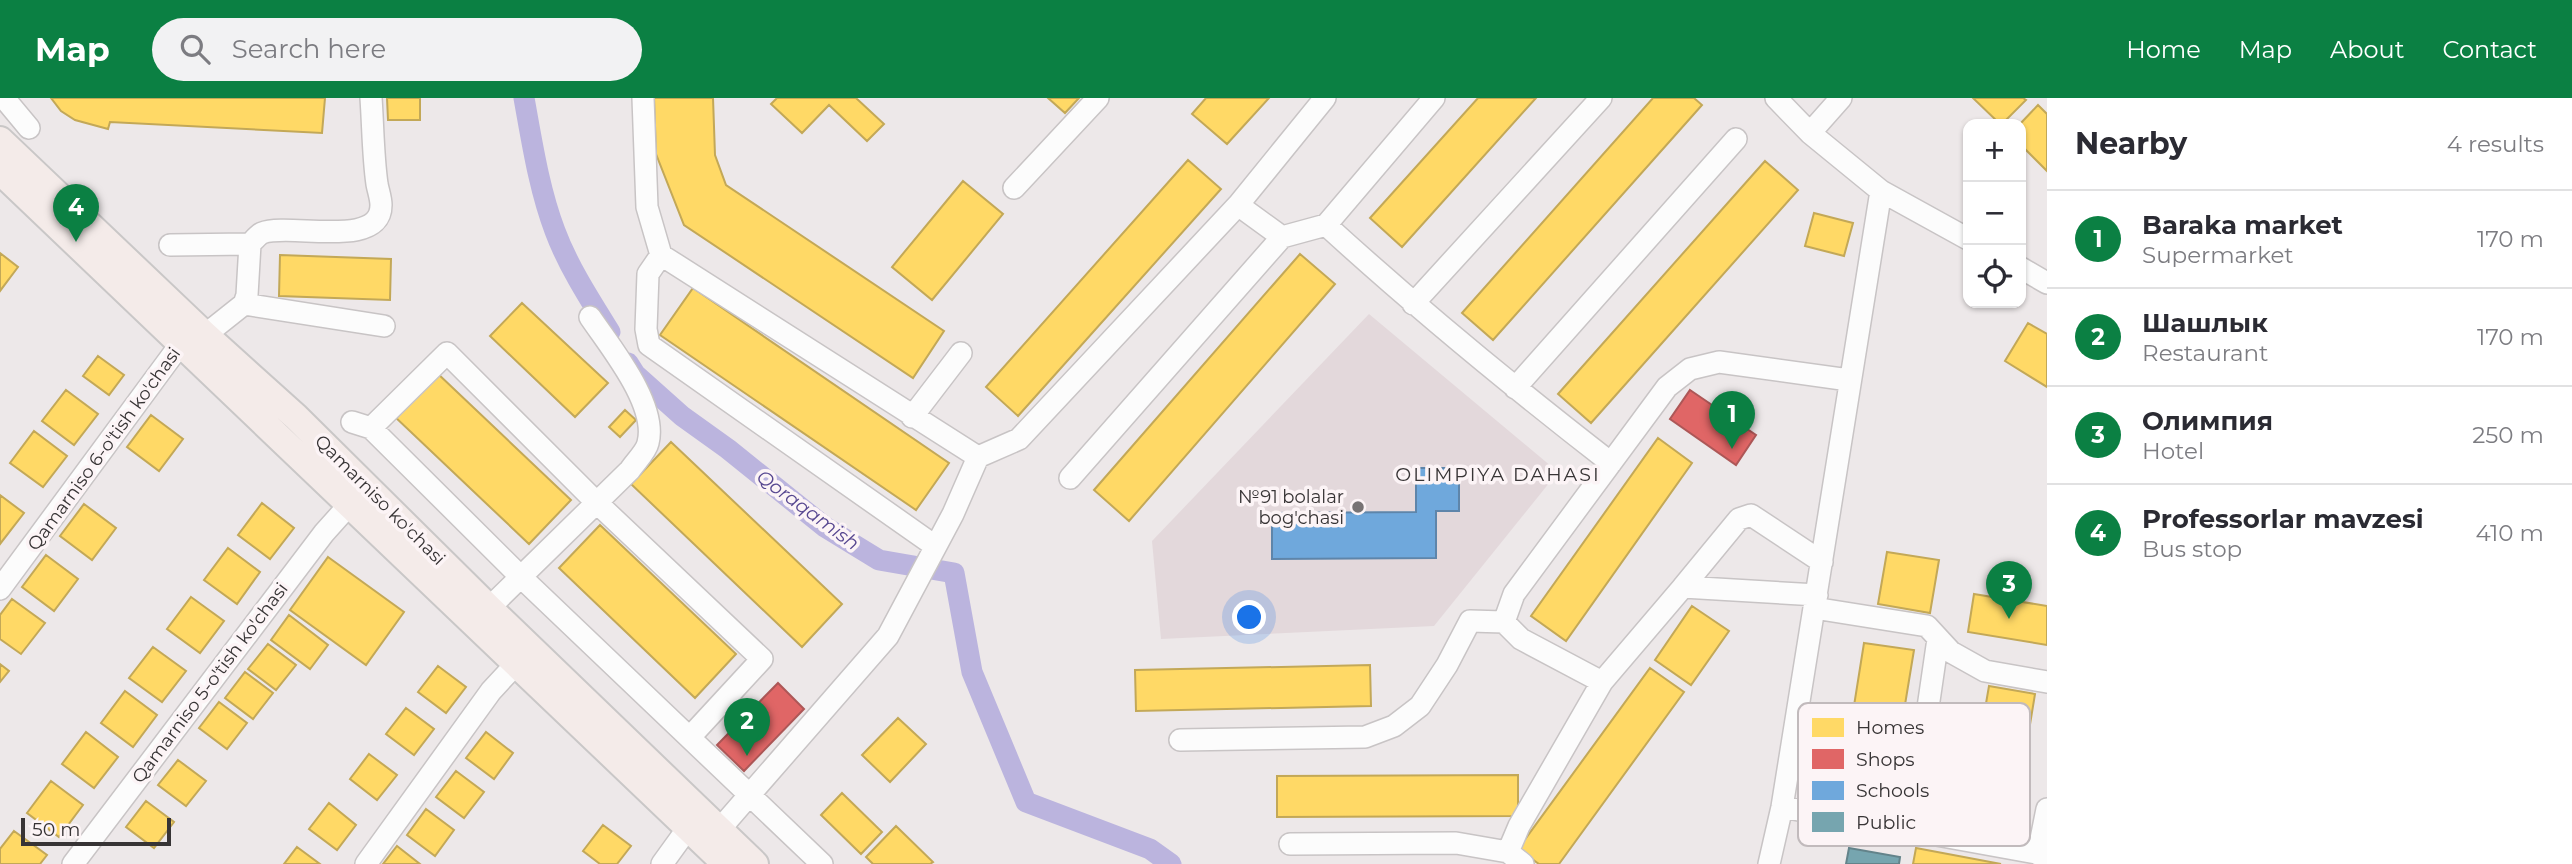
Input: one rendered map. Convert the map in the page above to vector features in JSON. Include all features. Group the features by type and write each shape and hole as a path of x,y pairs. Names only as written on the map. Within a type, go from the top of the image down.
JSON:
{"main road":[{"name":"Qamarniso ko'chasi","path":"0,140 350,504 726,864"},
{"name":"Qamarniso ko'chasi","path":"0,171 194,339 296,417 489,608 755,864"}],"street":[{"path":"371,98 377,184 382,206 375,219 365,229 349,232 284,230 261,233 250,244 244,304 384,326"},
{"path":"643,98 648,207 661,255 978,457"},
{"path":"1014,188 1098,98"},
{"path":"719,830 888,636 953,514 978,457 1019,439 1238,205 1325,98"},
{"path":"1069,478 1282,237 1326,225 1434,98"},
{"path":"1413,304 1601,98"},
{"path":"1776,98 1810,133 1881,191 1963,236"},
{"path":"1810,133 1841,98"},
{"path":"2,99 29,128"},
{"path":"1515,388 1736,139"},
{"path":"1799,703 1881,191"},
{"path":"1238,205 1282,237"},
{"path":"1326,225 1413,304 1611,463"},
{"path":"170,245 250,244"},
{"path":"661,255 648,274 646,329 649,345 935,546"},
{"path":"2026,271 2047,283"},
{"name":"Qamarniso 6-o'tish ko'chasi","path":"0,589 194,339 244,304"},
{"path":"489,608 522,578 595,501 630,470 648,444 648,412 621,363 590,317"},
{"path":"690,737 762,659 595,501 447,353 362,425 822,864"},
{"path":"912,417 961,353"},
{"path":"1504,622 1514,594 1667,387 1690,369 1719,362 1849,380"},
{"name":"Qamarniso 5-o'tish ko'chasi","path":"73,864 324,533 350,504"},
{"path":"1290,844 1457,843 1515,858 1519,826 1602,682 1739,519 1751,515 1822,562"},
{"path":"1683,587 1816,602 1927,626 1951,652 1985,671 2047,682"},
{"path":"1180,740 1364,737 1394,726 1420,706 1447,665 1470,621 1504,622 1521,639 1602,682"},
{"path":"1929,703 1938,639"},
{"path":"366,864 491,691 517,663"},
{"path":"1769,864 1782,807 1798,711"},
{"path":"1782,807 1798,810"},
{"path":"1993,846 2043,855 2047,809"},
{"path":"662,864 688,828"}],"shaded area":[{"name":"№91 bolalar bog'chasi","path":"1369,314 1558,472 1434,626 1161,639 1152,541"}],"building: Homes":[{"path":"51,98 325,98 322,133 110,122 108,129 75,120 61,111"},
{"path":"387,98 420,98 420,120 388,120"},
{"path":"654,98 713,98 715,155 726,185 944,331 913,378 684,225 656,154"},
{"path":"777,98 856,98 884,124 867,141 829,105 802,133 771,104"},
{"path":"1048,98 1079,98 1065,113"},
{"path":"1206,98 1269,98 1227,144 1192,114"},
{"path":"1478,98 1536,98 1402,247 1370,218"},
{"path":"1653,98 1694,98 1702,105 1493,340 1462,313"},
{"path":"1973,98 2026,100 2007,119 1995,119"},
{"path":"2038,105 2047,114 2047,171 2026,150 2025,119"},
{"path":"1188,160 1221,189 1018,416 986,387"},
{"path":"1765,161 1798,190 1591,423 1558,394"},
{"path":"963,181 1003,214 932,300 892,267"},
{"path":"1814,213 1853,223 1844,256 1805,246"},
{"path":"0,253 18,267 0,291"},
{"path":"1300,254 1335,284 1129,521 1094,490"},
{"path":"280,255 391,259 390,300 279,296"},
{"path":"693,288 949,463 916,510 660,335"},
{"path":"522,303 608,383 575,417 490,336"},
{"path":"2028,323 2047,334 2047,387 2005,361"},
{"path":"98,356 124,375 109,395 83,376"},
{"path":"436,372 571,500 529,544 394,416"},
{"path":"66,390 98,414 74,445 42,421"},
{"path":"625,410 636,420 620,437 609,427"},
{"path":"151,415 183,439 159,471 127,447"},
{"path":"34,431 67,456 43,487 10,463"},
{"path":"1658,438 1692,463 1566,641 1531,616"},
{"path":"671,442 842,604 802,647 631,484"},
{"path":"0,495 24,513 0,544"},
{"path":"262,503 294,528 270,559 238,535"},
{"path":"84,504 116,528 92,560 60,536"},
{"path":"600,525 736,654 695,698 559,568"},
{"path":"228,548 260,572 237,604 204,580"},
{"path":"1887,552 1939,560 1930,613 1878,604"},
{"path":"46,555 78,579 54,611 22,587"},
{"path":"328,557 404,612 366,665 290,610"},
{"path":"1974,594 2047,606 2047,645 1968,632"},
{"path":"191,597 224,621 200,653 167,629"},
{"path":"12,599 45,623 21,654 0,639 0,615"},
{"path":"1692,606 1729,631 1691,685 1655,660"},
{"path":"289,615 328,645 310,669 271,640"},
{"path":"1864,643 1914,650 1905,703 1854,703"},
{"path":"268,644 296,665 276,690 248,669"},
{"path":"153,647 186,671 162,702 129,678"},
{"path":"0,664 9,671 0,682"},
{"path":"1370,665 1371,706 1136,711 1135,670"},
{"path":"438,666 466,687 446,713 418,692"},
{"path":"1650,668 1684,692 1559,864 1539,864 1518,849"},
{"path":"245,672 273,693 253,719 225,698"},
{"path":"1989,686 2035,694 2030,725 2030,703 1986,703"},
{"path":"125,691 157,715 133,747 101,723"},
{"path":"219,702 247,723 227,749 199,728"},
{"path":"406,708 434,729 414,755 386,734"},
{"path":"898,718 926,744 890,782 862,755"},
{"path":"86,732 118,757 94,788 62,764"},
{"path":"486,732 513,753 494,779 466,758"},
{"path":"369,754 397,775 377,800 350,779"},
{"path":"178,760 206,781 186,806 158,785"},
{"path":"456,771 484,792 464,818 436,797"},
{"path":"1518,775 1518,816 1277,817 1277,776"},
{"path":"51,781 83,805 59,837 27,813"},
{"path":"842,793 882,832 861,854 821,815"},
{"path":"146,801 174,822 154,848 126,827"},
{"path":"329,803 356,825 337,850 309,829"},
{"path":"426,809 454,830 435,856 407,835"},
{"path":"603,825 631,846 617,864 600,864 583,851"},
{"path":"896,826 933,862 873,864 866,857"},
{"path":"14,831 47,855 40,864 0,864 0,849"},
{"path":"397,846 420,864 383,864"},
{"path":"297,847 320,864 284,864"},
{"path":"1916,848 2001,864 1913,864"}],"building: Shops":[{"path":"1690,390 1756,435 1736,465 1670,419"},
{"path":"778,683 804,709 744,771 717,745"}],"building: Schools":[{"path":"1416,468 1459,468 1459,511 1436,511 1436,558 1272,559 1272,513 1416,512"}],"building: Public":[{"path":"1849,848 1900,857 1899,864 1846,864"}],"waterway":[{"name":"Qoraqamish","path":"524,98 549,215 573,270 610,332"},
{"name":"Qoraqamish","path":"628,363 635,374 682,416 728,449 825,527 879,560 954,573 972,672 1026,802 1150,849 1171,864"}],"place":[{"name":"Professorlar mavzesi","path":"76,242"},
{"name":"Baraka market","path":"1732,449"},
{"name":"№91 bolalar bog'chasi","path":"1358,507"},
{"name":"Олимпия","path":"2009,619"},
{"name":"Шашлык","path":"747,756"}],"district":[{"name":"OLIMPIYA DAHASI","path":"1498,474"}]}
